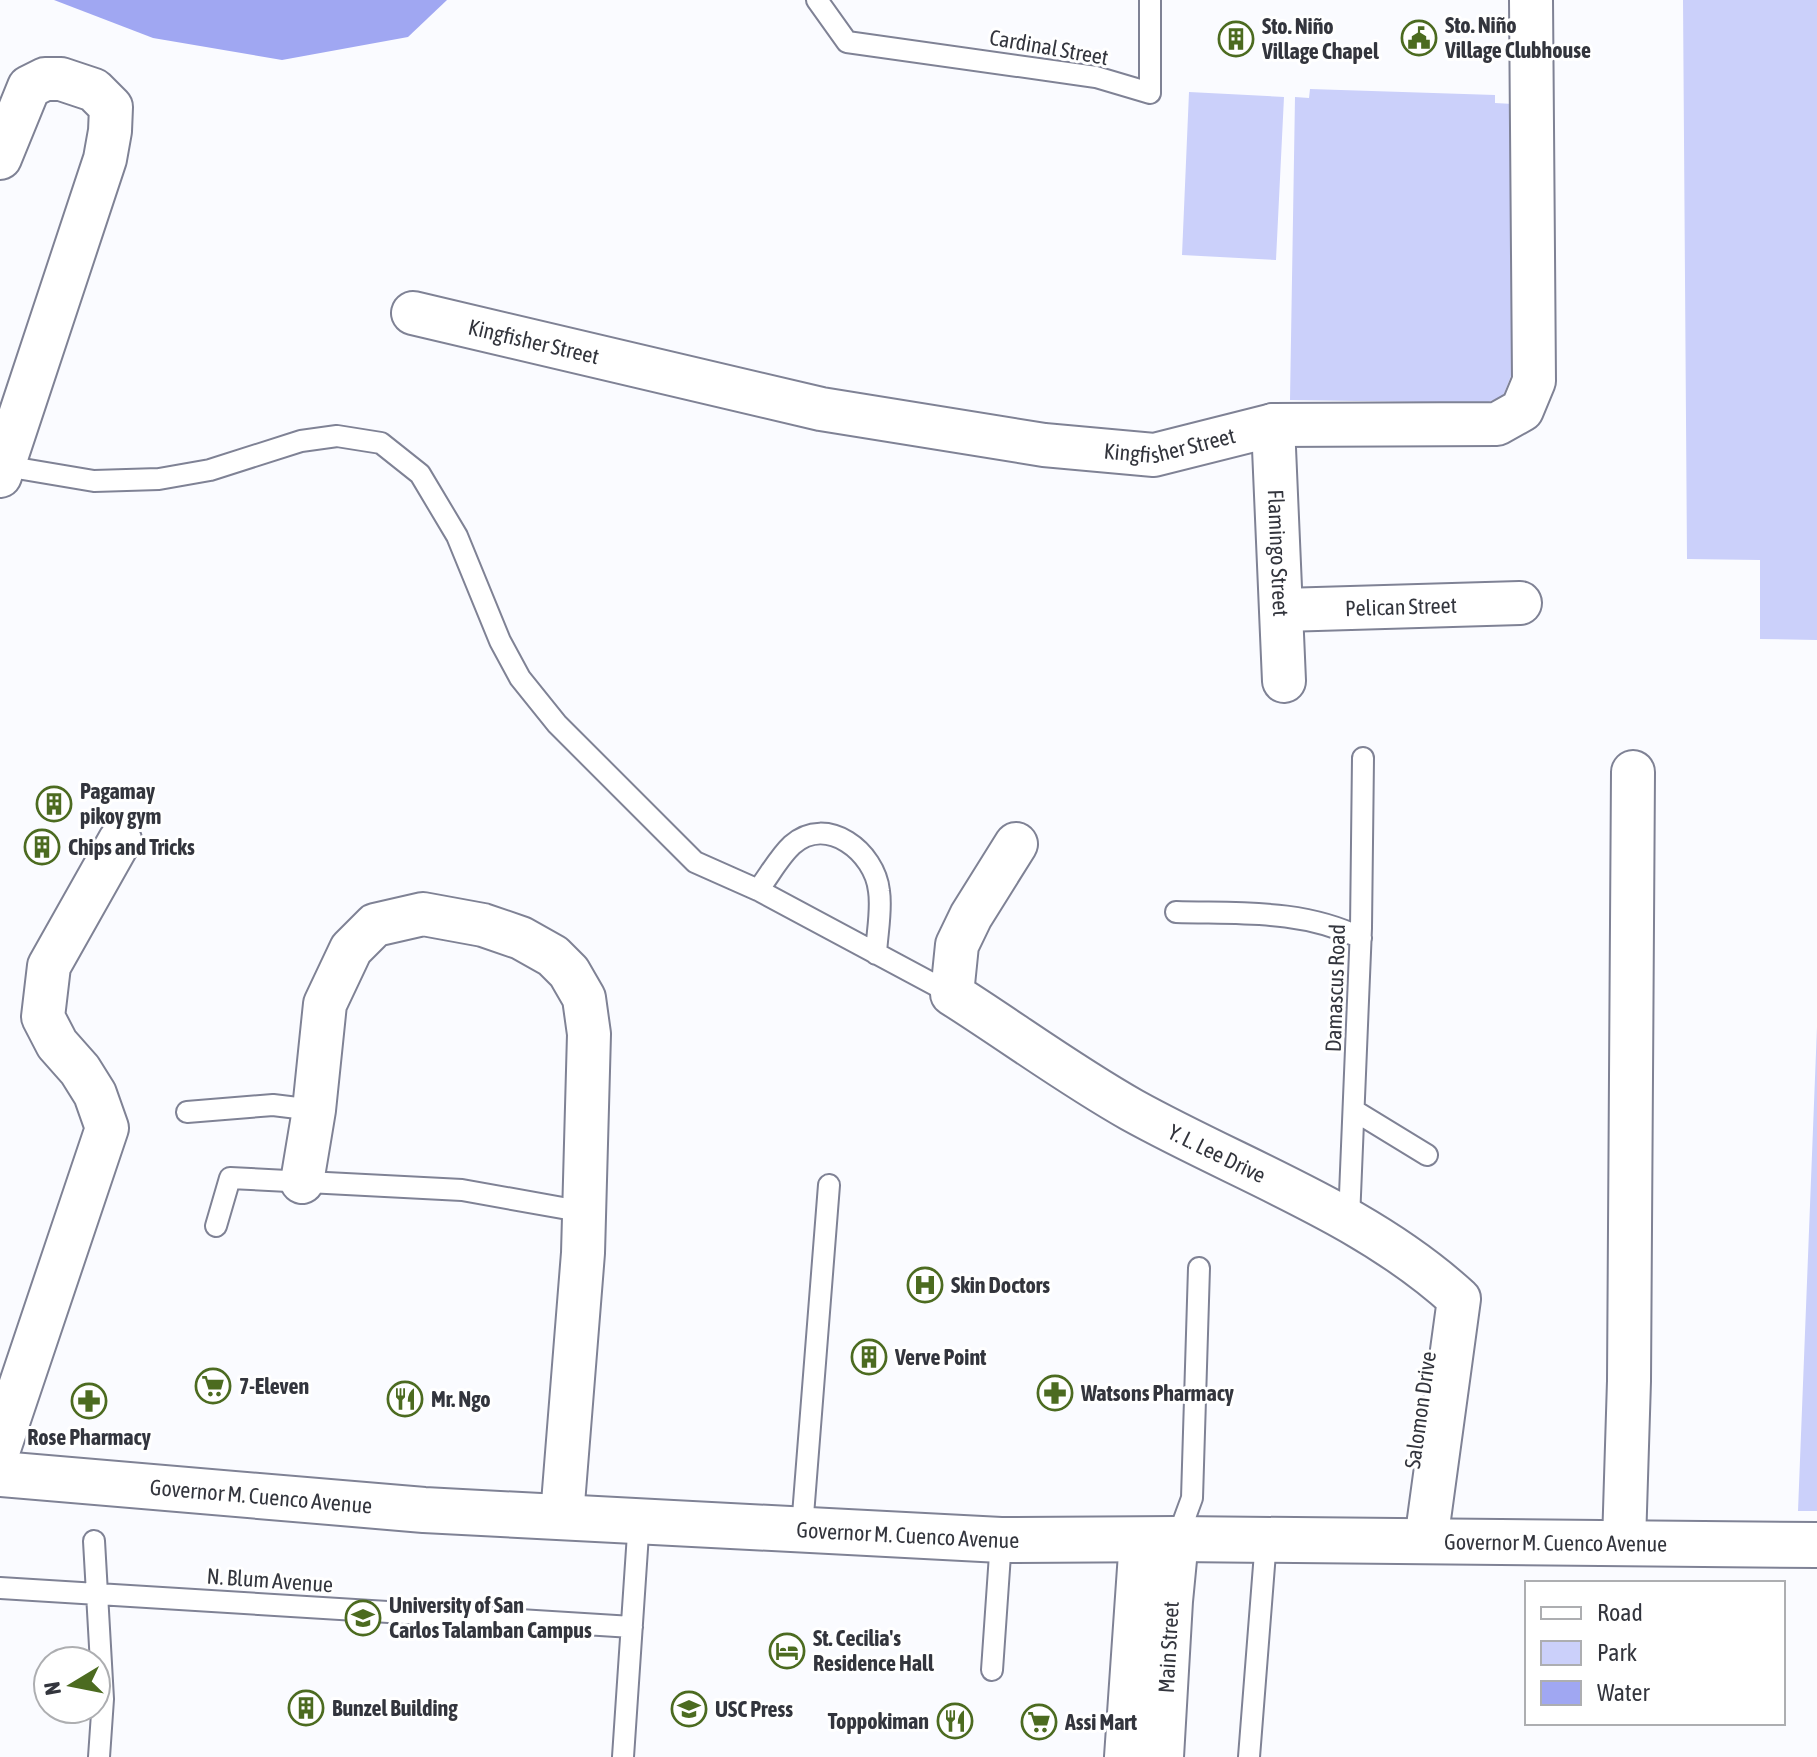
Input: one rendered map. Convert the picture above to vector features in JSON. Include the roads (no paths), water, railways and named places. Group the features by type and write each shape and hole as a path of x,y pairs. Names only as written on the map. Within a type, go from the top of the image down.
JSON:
{"main road":[{"name":"Governor M. Cuenco Avenue","path":"0,1474 424,1510 1001,1540 1817,1545"}],"street":[{"name":"Kingfisher Street","path":"413,313 821,409 1044,445 1154,455 1273,425 1497,424 1522,410 1534,381 1531,0"},
{"path":"0,158 29,87 45,79 61,79 94,90 111,107 105,159 2,471"},
{"name":"Flamingo Street","path":"1273,425 1284,681"},
{"name":"Pelican Street","path":"1283,610 1520,603"},
{"path":"1624,1543 1630,1350 1633,772"},
{"path":"0,1446 107,1128 95,1094 80,1070 57,1044 43,1017 49,966 120,840"},
{"path":"952,994 957,945 971,916 1016,844"},
{"path":"302,1182 314,1110 325,1004 351,949 375,925 423,914 483,925 521,938 553,956 569,972 584,998 589,1034 585,1212 562,1516"},
{"name":"Y. L. Lee Drive","path":"952,994 1131,1109 1349,1219 1418,1263 1459,1299 1456,1326"},
{"name":"Salomon Drive","path":"1414,1541 1437,1280"},
{"name":"Salomon Drive","path":"1414,1541 1456,1326"},
{"name":"Main Street","path":"1126,1757 1159,1539"},
{"name":"Main Street","path":"1159,1539 1162,1757"}],"lane":[{"name":"Cardinal Street","path":"818,1 847,42 1096,77 1150,93 1150,0"},
{"path":"2,471 94,481 159,479 210,470 301,441 337,436 381,443 420,474 457,536 513,666 557,724 695,862 758,890 952,994"},
{"name":"Damascus Road","path":"1349,1219 1361,938 1363,758"},
{"path":"758,890 794,843 815,835 837,835 860,849 879,889 876,954"},
{"path":"1176,912 1306,917 1335,925 1361,938"},
{"path":"187,1112 273,1105 314,1110"},
{"path":"1355,1111 1427,1155"},
{"path":"216,1226 230,1178 462,1190 585,1212"},
{"path":"802,1528 829,1185"},
{"path":"1159,1539 1192,1498 1199,1268"},
{"path":"623,1757 639,1519"},
{"path":"992,1670 1001,1540"},
{"path":"1249,1757 1266,1540"},
{"path":"94,1541 103,1699 99,1757"},
{"name":"N. Blum Avenue","path":"0,1588 632,1627"}],"water":[{"path":"54,0 447,0 408,37 282,60 153,38"}],"place":[{"name":"Sto. Niño Village Clubhouse","path":"1419,38"},
{"name":"Sto. Niño Village Chapel","path":"1236,39"},
{"name":"Pagamay pikoy gym","path":"54,804"},
{"name":"Chips and Tricks","path":"42,847"},
{"name":"Skin Doctors","path":"925,1285"},
{"name":"Verve Point","path":"869,1357"},
{"name":"7-Eleven","path":"213,1386"},
{"name":"Watsons Pharmacy","path":"1055,1393"},
{"name":"Mr. Ngo","path":"405,1399"},
{"name":"Rose Pharmacy","path":"89,1401"},
{"name":"University of San Carlos Talamban Campus","path":"363,1618"},
{"name":"St. Cecilia's Residence Hall","path":"787,1651"},
{"name":"Bunzel Building","path":"306,1708"},
{"name":"USC Press","path":"689,1709"},
{"name":"Toppokiman","path":"955,1721"},
{"name":"Assi Mart","path":"1039,1722"}]}
